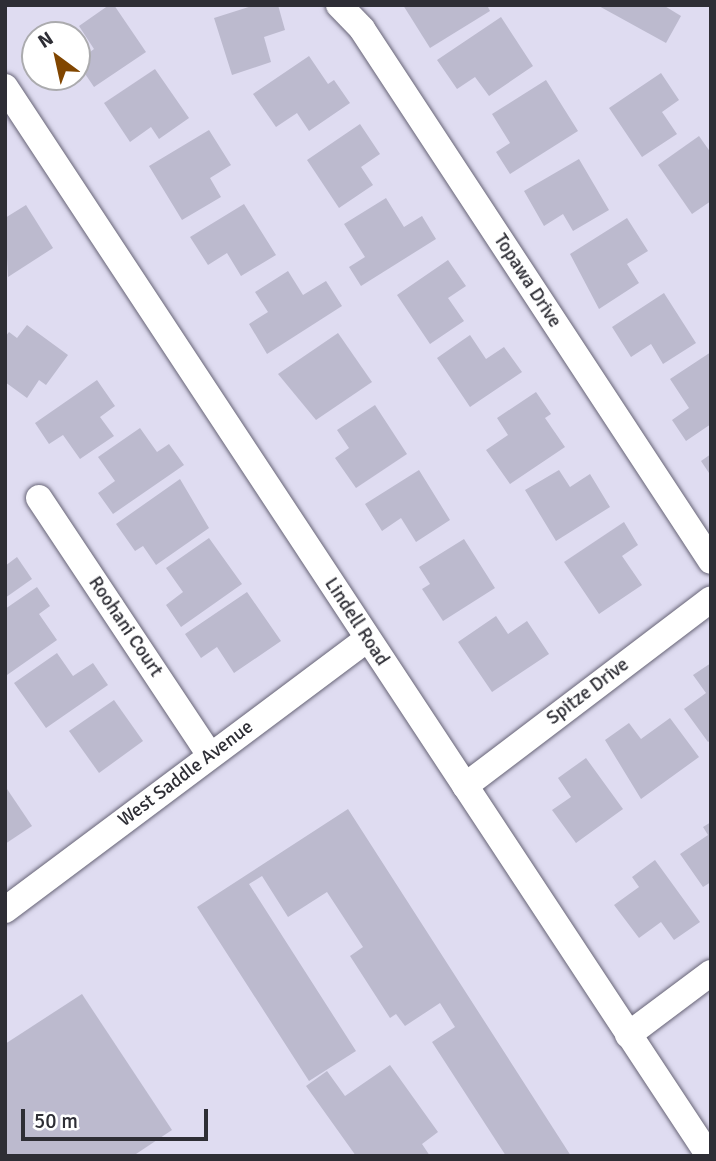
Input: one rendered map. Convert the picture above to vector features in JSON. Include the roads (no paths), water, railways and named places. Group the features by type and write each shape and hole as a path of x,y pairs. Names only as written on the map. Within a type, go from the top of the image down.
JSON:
{"street":[{"name":"Topawa Drive","path":"339,5 362,29 711,561"},
{"name":"Lindell Road","path":"5,87 709,1156"},
{"name":"Roohani Court","path":"39,498 210,755"},
{"name":"Spitze Drive","path":"464,786 711,599"},
{"name":"West Saddle Avenue","path":"5,910 367,639"},
{"path":"628,1035 711,973"}]}
